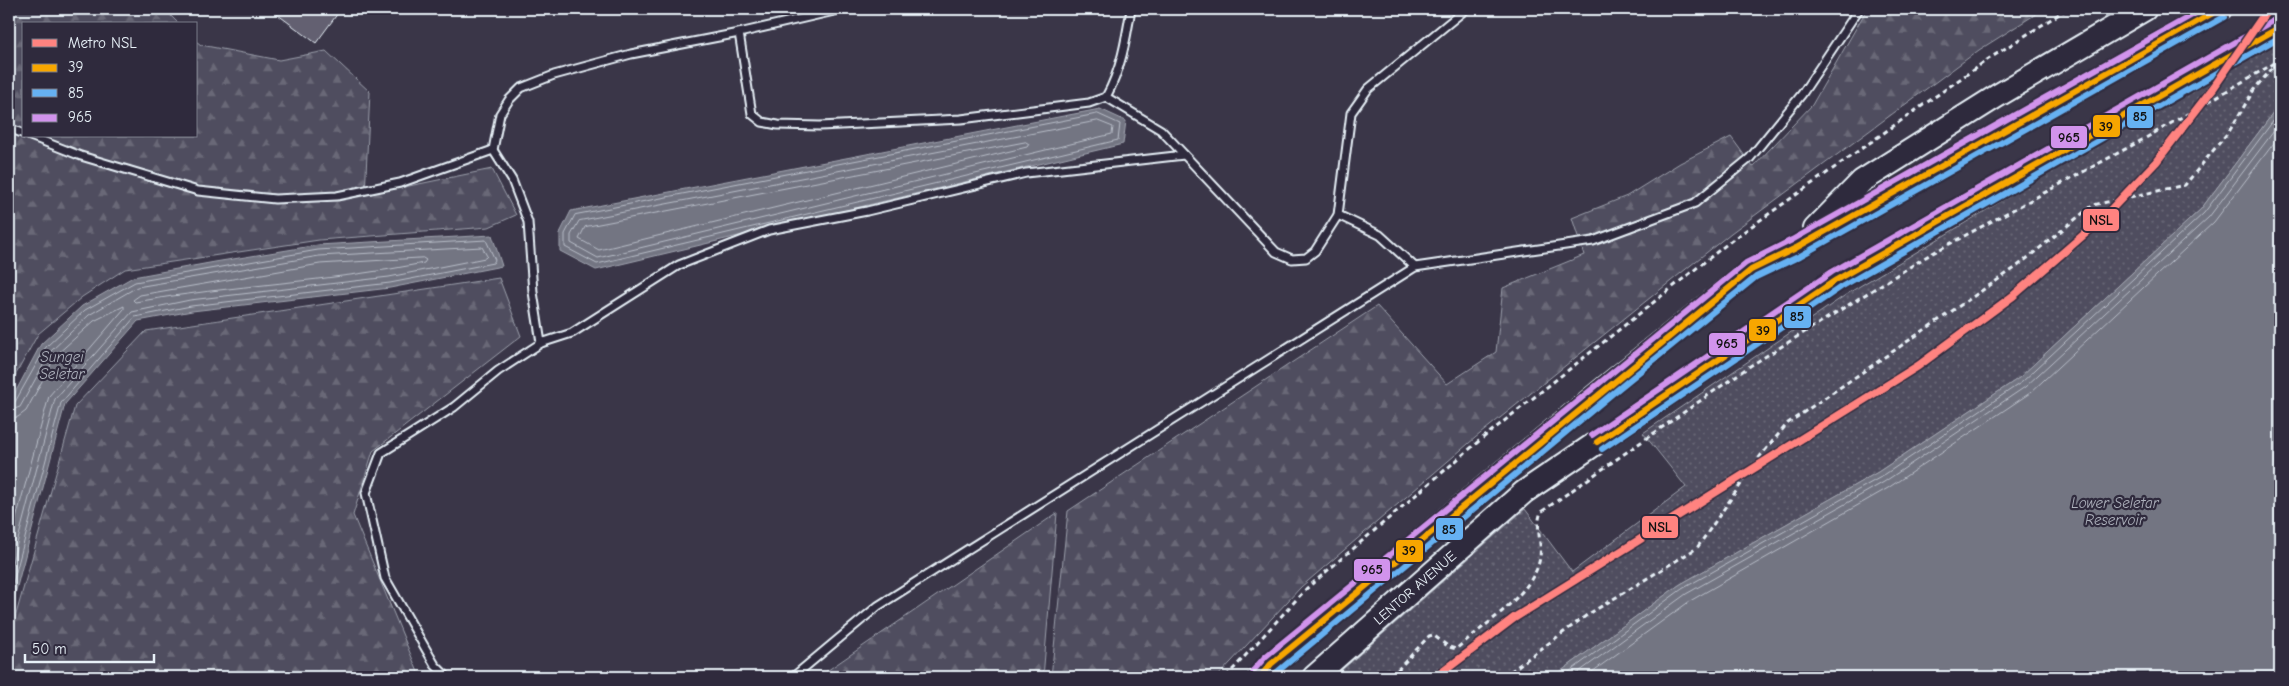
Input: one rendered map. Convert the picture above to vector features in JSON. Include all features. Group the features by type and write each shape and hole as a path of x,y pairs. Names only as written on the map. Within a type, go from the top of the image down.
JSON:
{"main road":[{"path":"2080,47 2131,9"},
{"path":"1796,248 1862,182 2145,9"},
{"path":"1260,677 1271,664 1752,270 1796,248 2220,9"},
{"name":"LENTOR AVENUE","path":"1314,677 1524,492 1828,285 2280,27"}],"lane":[{"path":"541,343 533,292 528,222 512,180 493,150 500,114 522,88 554,74 631,54 740,33 843,9"},
{"path":"740,33 752,114 762,122 778,125 820,126 961,118 1089,103 1106,97 1114,83 1123,55 1131,9"},
{"path":"1106,97 1161,130 1276,252 1292,259 1306,258 1315,251 1338,215 1350,113 1368,89 1466,9"},
{"path":"793,677 878,606 1415,267 1593,241 1695,203 1750,158 1802,94 1859,9"},
{"path":"9,128 22,133"},
{"path":"35,138 81,156 198,192 275,200 337,196 400,183 493,150"},
{"path":"447,677 435,665 385,578 366,493 381,453 454,407 498,371 541,343 572,332 679,265 769,230 867,211 1026,173 1184,155"},
{"path":"1338,215 1380,235 1415,267"}],"path":[{"path":"1226,677 1306,589 1479,441 1724,246 1987,60 2067,9"},
{"path":"1391,677 1429,636 1432,635 1449,647 1456,649 1520,594 1531,580 1540,557 1538,527 1542,512 1742,372 1928,255 2144,139 2280,60"},
{"path":"1503,677 1587,615 1697,548 1761,455 1788,423 2015,268 2093,205 2185,185 2230,130 2255,88 2280,60"}],"green space":[{"path":"9,9 164,9 177,22 22,22 22,138 198,138 198,43 201,45 279,60 326,51 370,92 365,195 492,169 516,215 489,227 319,240 125,269 82,297 38,334 9,387"},
{"path":"1867,9 2044,9 1979,50 1731,233 1475,438 1301,587 1217,677 1051,677 1068,511 1377,306 1447,384 1496,352 1503,288 1584,255 1572,218 1627,196 1680,163 1731,137 1753,167 1812,105"},
{"path":"2280,34 2280,104 2201,209 2019,378 1878,472 1679,585 1553,677 1334,677 1525,509 1572,572 1686,487 1643,433 1850,292"},
{"path":"499,278 521,336 373,451 353,515 420,677 9,677 9,639 75,406 146,331"},
{"path":"1057,513 1043,677 818,677"}],"water":[{"name":"Lower Seletar Reservoir","path":"2280,104 2280,677 1553,677 1679,585 1878,472 2019,378 2201,209"},
{"path":"1100,109 1126,121 1123,144 596,270 560,251 560,233 571,211"},
{"name":"Sungei Seletar","path":"492,235 502,266 390,288 192,311 138,321 65,404 9,617 9,404 41,344 82,306 133,277 215,262 318,245"}],"building":[{"path":"270,9 341,9 316,43"}],"metro line":[{"name":"NSL","path":"1436,677 1514,618 1918,366 2013,296 2102,219 2156,162 2214,87 2268,9"}],"transit line":[{"name":"965","path":"1253,671 1265,657 1746,263 1792,240 2203,9"},
{"name":"39","path":"1260,677 1271,664 1751,270 1796,248 2220,9"},
{"name":"85","path":"1271,677 1756,277 1800,256 2224,17"},
{"name":"965","path":"1592,435 1832,272 2276,19"},
{"name":"39","path":"1597,442 1836,280 2280,27"},
{"name":"85","path":"1602,449 1841,287 2280,37"}]}
